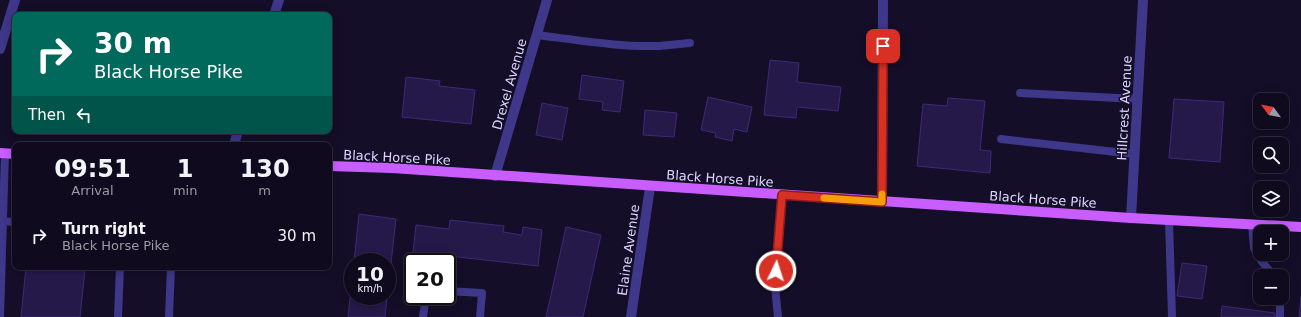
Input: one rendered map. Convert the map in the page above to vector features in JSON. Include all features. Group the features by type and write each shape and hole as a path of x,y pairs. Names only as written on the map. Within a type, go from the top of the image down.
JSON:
{"main road":[{"name":"Black Horse Pike","path":"332,166 392,168 882,202 1301,227"}],"street":[{"path":"0,49 14,0"},
{"path":"275,12 279,0"},
{"name":"Drexel Avenue","path":"496,176 547,0"},
{"path":"882,202 883,0"},
{"name":"Hillcrest Avenue","path":"1131,218 1143,0"},
{"name":"Elaine Avenue","path":"631,317 650,186"}],"lane":[{"path":"537,35 637,45 659,46 690,42"},
{"path":"1020,93 1137,99"},
{"path":"1000,139 1134,154"},
{"path":"0,317 3,221 2,206 7,154"},
{"path":"778,317 775,286 782,195"},
{"path":"1169,220 1172,317"},
{"path":"3,221 12,222"},
{"path":"1252,224 1254,248 1268,269"},
{"path":"118,317 120,270"},
{"path":"169,317 171,270"},
{"path":"456,292 482,293 480,317"},
{"path":"423,317 425,305"},
{"path":"1280,305 1280,317"}],"building":[{"path":"770,60 799,63 797,82 841,87 838,111 797,107 796,118 764,115"},
{"path":"582,75 624,81 620,112 602,110 603,102 579,99"},
{"path":"406,77 440,81 439,86 475,90 471,124 402,117"},
{"path":"708,97 752,107 747,132 734,129 732,141 715,137 716,133 701,130"},
{"path":"948,98 985,101 980,150 991,151 990,173 917,166 923,104 947,106"},
{"path":"1174,99 1224,102 1220,162 1169,158"},
{"path":"542,103 568,108 562,140 536,135"},
{"path":"645,110 677,113 674,137 643,135"},
{"path":"359,214 396,219 392,253 355,253"},
{"path":"450,220 504,226 503,232 522,235 523,227 542,230 538,266 456,257 456,253 413,252 416,225 449,229"},
{"path":"566,227 601,235 583,317 546,317"},
{"path":"1182,263 1207,266 1202,299 1177,296"},
{"path":"26,270 85,270 80,317 21,317"},
{"path":"1301,297 1301,317 1299,317"},
{"path":"349,305 386,305 385,317 348,317"},
{"path":"1222,306 1275,313 1275,317 1221,317"}],"slow traffic":[{"path":"824,198 882,202 882,194"}],"route":[{"path":"776,271 782,195 882,202 883,46"}]}
